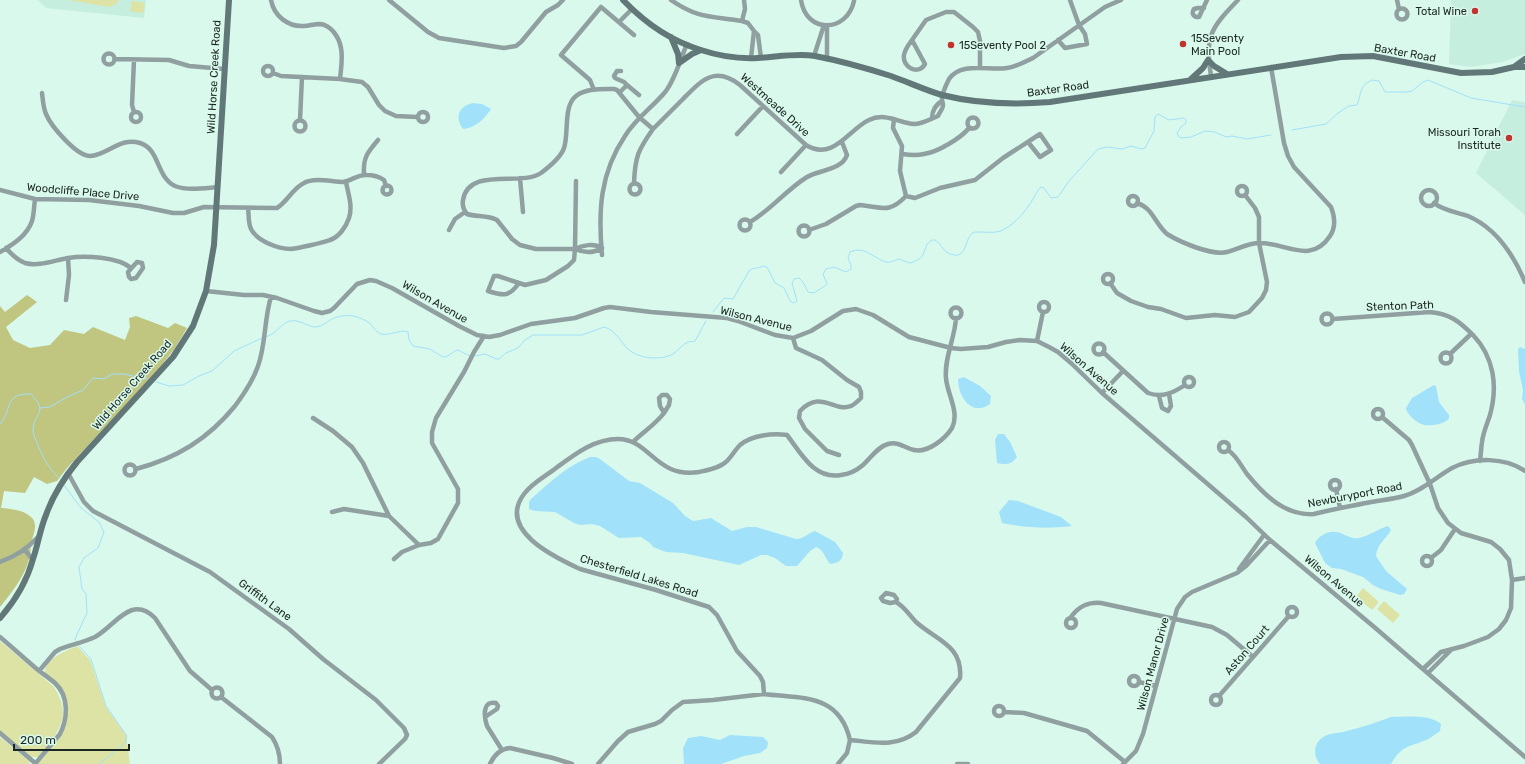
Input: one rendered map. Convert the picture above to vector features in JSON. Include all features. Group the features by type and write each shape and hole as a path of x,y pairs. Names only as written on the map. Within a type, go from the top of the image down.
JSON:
{"main road":[{"name":"Wild Horse Creek Road","path":"0,618 20,591 33,560 46,515 56,492 67,475 173,357 193,326 206,291 214,245 229,0"},
{"name":"Baxter Road","path":"623,0 648,23 671,37 701,50 728,56 751,58 784,55 814,56 891,76 942,98 987,102 1024,104 1050,102 1210,76 1341,57 1373,56 1461,73 1492,72 1514,67 1525,67"},
{"path":"671,37 678,54 679,63 701,50"},
{"name":"Baxter Road","path":"1514,67 1525,59"},
{"path":"1190,80 1203,68 1208,60 1215,67 1227,74"}],"street":[{"path":"271,0 274,12 289,23 304,26 312,24 324,25 334,32 341,48 340,79"},
{"path":"389,0 395,2 428,32 439,38 504,48 516,46 521,42 546,12 558,5 563,0"},
{"path":"671,0 702,16 748,23 758,35 761,58"},
{"path":"742,21 745,9 744,0"},
{"path":"801,0 802,8 807,17 813,22 826,25 834,24 845,18 853,7 854,0"},
{"path":"1058,40 1065,48 1088,44 1070,0"},
{"name":"Westmeade Drive","path":"634,183 635,168 639,150 653,129 700,82 711,77 729,77 734,80 806,145 811,148 824,150 842,142 862,124 870,119 879,117 916,124 932,118 932,114 942,98 951,77 962,70 980,67 1000,69 1010,68 1033,58 1105,7 1121,0"},
{"path":"1204,8 1207,0"},
{"path":"1210,76 1208,45 1215,25 1238,0"},
{"path":"1398,0 1399,9"},
{"path":"594,90 590,80 561,55 601,7 634,35"},
{"path":"619,22 632,9"},
{"path":"912,40 925,64 918,70 910,69 905,63 904,59 906,49 912,40 926,20 946,12 954,12 978,32 980,41 980,67"},
{"path":"814,56 826,25"},
{"path":"826,25 827,59"},
{"path":"751,58 754,31"},
{"path":"602,255 601,207 603,187 616,151 625,135 639,117 657,101 675,77 687,44"},
{"path":"115,59 168,60 190,66 224,69"},
{"path":"134,60 132,104 134,112"},
{"path":"1137,203 1149,211 1166,234 1208,252 1227,252 1247,245 1259,243 1298,251 1314,250 1320,247 1327,240 1335,224 1331,207 1294,167 1286,152 1271,67"},
{"path":"621,71 617,71 615,73 615,78 624,82 639,95"},
{"path":"273,73 281,76 340,79 362,82 368,86 379,105 390,114 417,117"},
{"path":"300,120 302,77"},
{"path":"620,92 627,85"},
{"path":"602,248 597,245 581,246 576,249 528,248 516,243 494,218 475,216 465,212 462,206 464,194 472,185 481,181 520,178 542,173 562,153 566,141 570,103 578,95 594,90 614,89 620,92 639,117 653,129"},
{"path":"42,92 46,113 51,123 76,151 84,156 102,153 120,143 128,141 139,142 147,146 152,151 165,178 174,185 186,188 218,188"},
{"path":"737,134 763,106"},
{"path":"894,119 893,128 902,146 900,171 906,196"},
{"path":"902,154 917,155 934,151 964,134 969,128"},
{"path":"906,196 915,198 940,188 975,180 1003,158 1040,134 1051,150 1040,157 1028,142"},
{"path":"378,140 365,157 363,163 364,174 384,180 386,186"},
{"path":"750,222 761,216 807,178 843,162 846,155 842,142"},
{"path":"781,172 806,145"},
{"name":"Woodcliffe Place Drive","path":"0,190 35,199 89,200 139,206 174,213 184,213 204,207 277,208 287,201 298,187 307,181 346,182 364,174"},
{"path":"520,178 524,212"},
{"path":"519,283 509,294 502,295 488,291 494,276 498,276 519,283 525,285 546,280 561,272 574,260 576,249 576,181"},
{"path":"248,208 252,230 264,241 284,248 293,249 330,240 340,233 350,218 350,202 346,182"},
{"path":"1110,283 1117,293 1135,303 1161,309 1186,318 1215,315 1230,317 1240,316 1249,312 1262,298 1266,290 1266,278 1259,243 1259,217 1255,208 1245,195"},
{"path":"809,230 826,224 856,206 894,207 906,196"},
{"path":"0,252 23,236 32,221 35,199"},
{"path":"1434,203 1440,208 1472,218 1492,233 1502,242 1509,252 1525,282"},
{"path":"449,230 455,219 465,212"},
{"path":"6,248 16,259 27,264 36,264 80,256 116,260 131,268"},
{"path":"66,300 69,275 68,258"},
{"name":"Wilson Avenue","path":"206,291 271,297 314,311 326,312 334,308 357,284 370,280 397,290 459,326 477,335 484,336 500,335 531,324 575,318 604,308 615,307 651,312 727,318 776,335 793,338 811,331 843,311 856,309 873,315 909,337 951,348 961,349 988,347 1020,340 1036,342 1058,352 1102,393 1241,512 1264,535 1525,756"},
{"path":"136,468 162,461 187,450 223,422 242,397 254,377 263,343 271,297"},
{"path":"1036,342 1043,312"},
{"name":"Stenton Path","path":"1332,319 1430,312 1453,318 1460,323 1484,348 1493,371 1493,401 1482,442 1480,460"},
{"path":"664,413 633,442 665,467 675,471 697,472 710,470 726,462 741,445 748,440 777,434 787,435 804,459 819,471 833,476 850,474 858,470 880,448 887,445 900,444 913,450 921,450 928,448 946,436 951,429 955,419 953,406 947,387 946,370 956,318"},
{"path":"1450,354 1471,334"},
{"path":"394,558 402,552 419,545 431,543 438,539 458,503 458,488 434,447 431,438 436,418 484,336"},
{"path":"793,338 796,348 822,360 847,380 859,387 861,392 861,398 851,406 844,407 827,402 816,401 810,402 800,411 800,423 805,429 826,451 839,455"},
{"path":"1103,352 1145,391 1159,396 1169,394 1185,385"},
{"path":"1102,393 1123,371"},
{"path":"1159,396 1162,408 1168,410 1171,406 1169,394"},
{"path":"1382,417 1409,440 1430,484 1443,516 1455,529 1490,542 1500,549 1509,560 1512,580 1511,608 1506,620 1499,629 1488,637 1441,652 1423,669"},
{"path":"313,418 333,431 352,447 363,463 389,516 419,545"},
{"name":"Chesterfield Lakes Road","path":"633,442 618,439 606,440 589,446 528,489 520,499 517,510 518,521 521,529 539,546 580,569 656,590 709,608 717,615 737,651 760,676 763,682 764,694"},
{"name":"Newburyport Road","path":"1228,450 1233,453 1247,474 1278,505 1292,512 1306,514 1405,496 1430,484 1443,474 1461,464 1480,460 1512,463 1525,471"},
{"name":"Griffith Lane","path":"67,475 84,502 93,511 210,572 289,629 323,659 376,700 404,728 408,735 379,764"},
{"path":"1336,490 1340,508"},
{"path":"332,512 344,508 389,516"},
{"path":"1431,558 1441,550 1455,529"},
{"path":"0,562 25,550 40,535"},
{"path":"1236,573 1264,535"},
{"name":"Wilson Manor Drive","path":"1124,763 1136,751 1141,741 1173,618 1182,601 1192,592 1236,573 1246,566 1270,540"},
{"path":"25,550 33,560"},
{"path":"1512,580 1525,578"},
{"path":"850,740 891,743 907,738 916,732 960,678 958,663 947,644 915,621 903,606 896,602"},
{"path":"1071,617 1079,608 1089,603 1096,602 1173,618 1218,629 1253,657"},
{"path":"39,671 55,652 95,636 126,612 138,609 148,612 158,622 190,671 212,690 211,693 213,698 218,699 221,697"},
{"name":"Aston Court","path":"1219,696 1288,617"},
{"path":"0,638 55,683 65,701 66,716 65,723 60,734 35,764 0,734"},
{"path":"1428,673 1451,650"},
{"path":"1140,682 1156,686"},
{"path":"212,690 215,688 220,689 222,692 221,697"},
{"path":"598,764 628,732 661,721 683,702 764,694 804,697 823,702 832,707 844,722 850,740 847,753 838,764"},
{"path":"221,697 272,737 280,755 280,764"},
{"path":"1005,712 1024,713 1087,731 1124,763"},
{"path":"485,717 487,726 502,750"},
{"path":"490,764 495,756 502,750 510,748 558,759 572,764"},
{"path":"957,764 968,764"}],"shaded area":[{"path":"38,0 146,0 144,18 46,8"},
{"path":"1451,0 1525,0 1525,54 1503,62 1470,67 1449,64"},
{"name":"Missouri Torah Institute","path":"1512,100 1525,102 1525,215 1476,173"}],"green space":[{"path":"69,0 119,0 116,4 109,7"},
{"path":"132,1 145,3 143,13 130,11"},
{"path":"27,295 37,302 6,327 13,340 30,348 50,345 64,330 84,334 93,327 125,340 130,327 129,318 136,316 168,328 175,323 187,328 175,348 158,370 67,468 57,481 47,484 34,477 25,493 4,491 1,508 17,510 25,513 31,517 35,523 35,526 30,556 22,577 0,607 0,306 5,312"},
{"path":"1363,588 1379,602 1372,610 1356,597"},
{"path":"1384,601 1400,615 1393,623 1377,609"},
{"path":"0,641 53,686 62,706 63,715 61,724 52,740 38,757 31,757 0,731"},
{"path":"77,646 90,660 106,707 126,735 130,764 38,764 62,735 67,721 66,701 45,673 45,668 56,656"},
{"path":"0,737 29,761 30,764 0,764"}],"water":[{"path":"468,104 482,104 491,109 476,125 463,129 460,125 459,113 461,109"},
{"path":"1520,347 1525,349 1525,404 1522,399 1523,390 1519,371 1518,349"},
{"path":"964,377 980,386 991,396 990,404 982,408 976,408 967,403 961,394 958,384 958,379"},
{"path":"1434,385 1436,386 1439,402 1449,415 1449,418 1445,422 1425,425 1413,419 1406,408 1412,398"},
{"path":"998,434 1004,434 1010,442 1017,457 1010,463 997,463 995,440"},
{"path":"590,457 600,459 629,481 640,483 673,503 685,516 693,521 711,518 732,531 747,527 756,527 796,539 815,531 835,542 843,553 842,558 837,562 830,564 823,552 816,547 810,551 797,566 786,566 775,558 767,555 761,555 739,565 683,553 666,552 653,547 641,537 619,538 600,526 592,524 580,525 555,512 535,511 529,509 529,502 531,499 552,481 566,470"},
{"path":"1009,500 1018,501 1061,517 1072,526 1037,528 1002,523 999,512"},
{"path":"1388,526 1391,530 1380,545 1376,556 1386,571 1407,589 1404,594 1400,595 1381,589 1363,577 1341,569 1332,568 1325,563 1315,543 1321,536 1329,532 1336,532 1350,537 1359,538"},
{"path":"1391,717 1424,717 1441,724 1440,731 1428,739 1403,750 1391,764 1320,764 1317,761 1315,749 1321,738"},
{"path":"730,735 763,737 768,742 767,748 760,753 744,756 721,764 684,764 683,748 688,738 701,736 720,740"}],"waterway":[{"path":"1292,130 1326,124 1338,113 1349,106 1357,105 1362,88 1372,80 1379,81 1385,92 1412,91 1428,80 1471,98 1525,107"},
{"path":"713,312 724,298 733,299 749,271 763,266 767,267 775,283 784,288 790,301 793,303 797,301 792,283 794,279 799,278 803,282 808,292 814,293 827,284 823,274 826,269 834,267 846,272 851,269 848,258 850,252 855,250 865,251 886,262 899,259 910,263 920,258 927,244 932,240 935,240 948,253 959,255 962,253 972,233 1003,230 1016,221 1030,204 1041,187 1044,188 1051,198 1058,197 1069,181 1098,149 1107,147 1122,149 1131,146 1141,149 1145,148 1154,131 1155,117 1158,114 1169,120 1184,118 1186,123 1177,133 1179,137 1182,138 1191,137 1205,131 1215,132 1226,137 1232,136 1247,139 1271,135"},
{"path":"265,337 269,336 283,324 290,321 297,321 316,327 336,317 350,316 367,321 377,332 381,334 401,331 408,332 409,340 413,346 430,349 443,357 458,350 470,356"},
{"path":"475,356 485,354 499,359 506,353 518,348 525,340 533,335 582,335 604,327 613,332 625,346 634,353 640,356 659,358 671,355 686,343 695,341 706,321"},
{"path":"156,382 169,386 183,385 212,371 234,351 262,338"},
{"path":"40,408 50,407 83,390 93,378 104,379 112,374 124,374 147,379"},
{"path":"0,424 4,419 12,399 22,394 31,394 36,400 40,409 34,424 33,430 35,437 46,462 60,479"},
{"path":"64,485 81,508 99,522 104,532 98,548 84,558 79,567 82,589 86,594 87,613 75,639 77,642"},
{"path":"78,645 91,659 106,706 127,736 125,743 99,764"}],"place":[{"name":"Total Wine","path":"1475,11"},
{"name":"15Seventy Main Pool","path":"1183,44"},
{"name":"15Seventy Pool 2","path":"951,45"},
{"name":"Missouri Torah Institute","path":"1509,138"}]}
